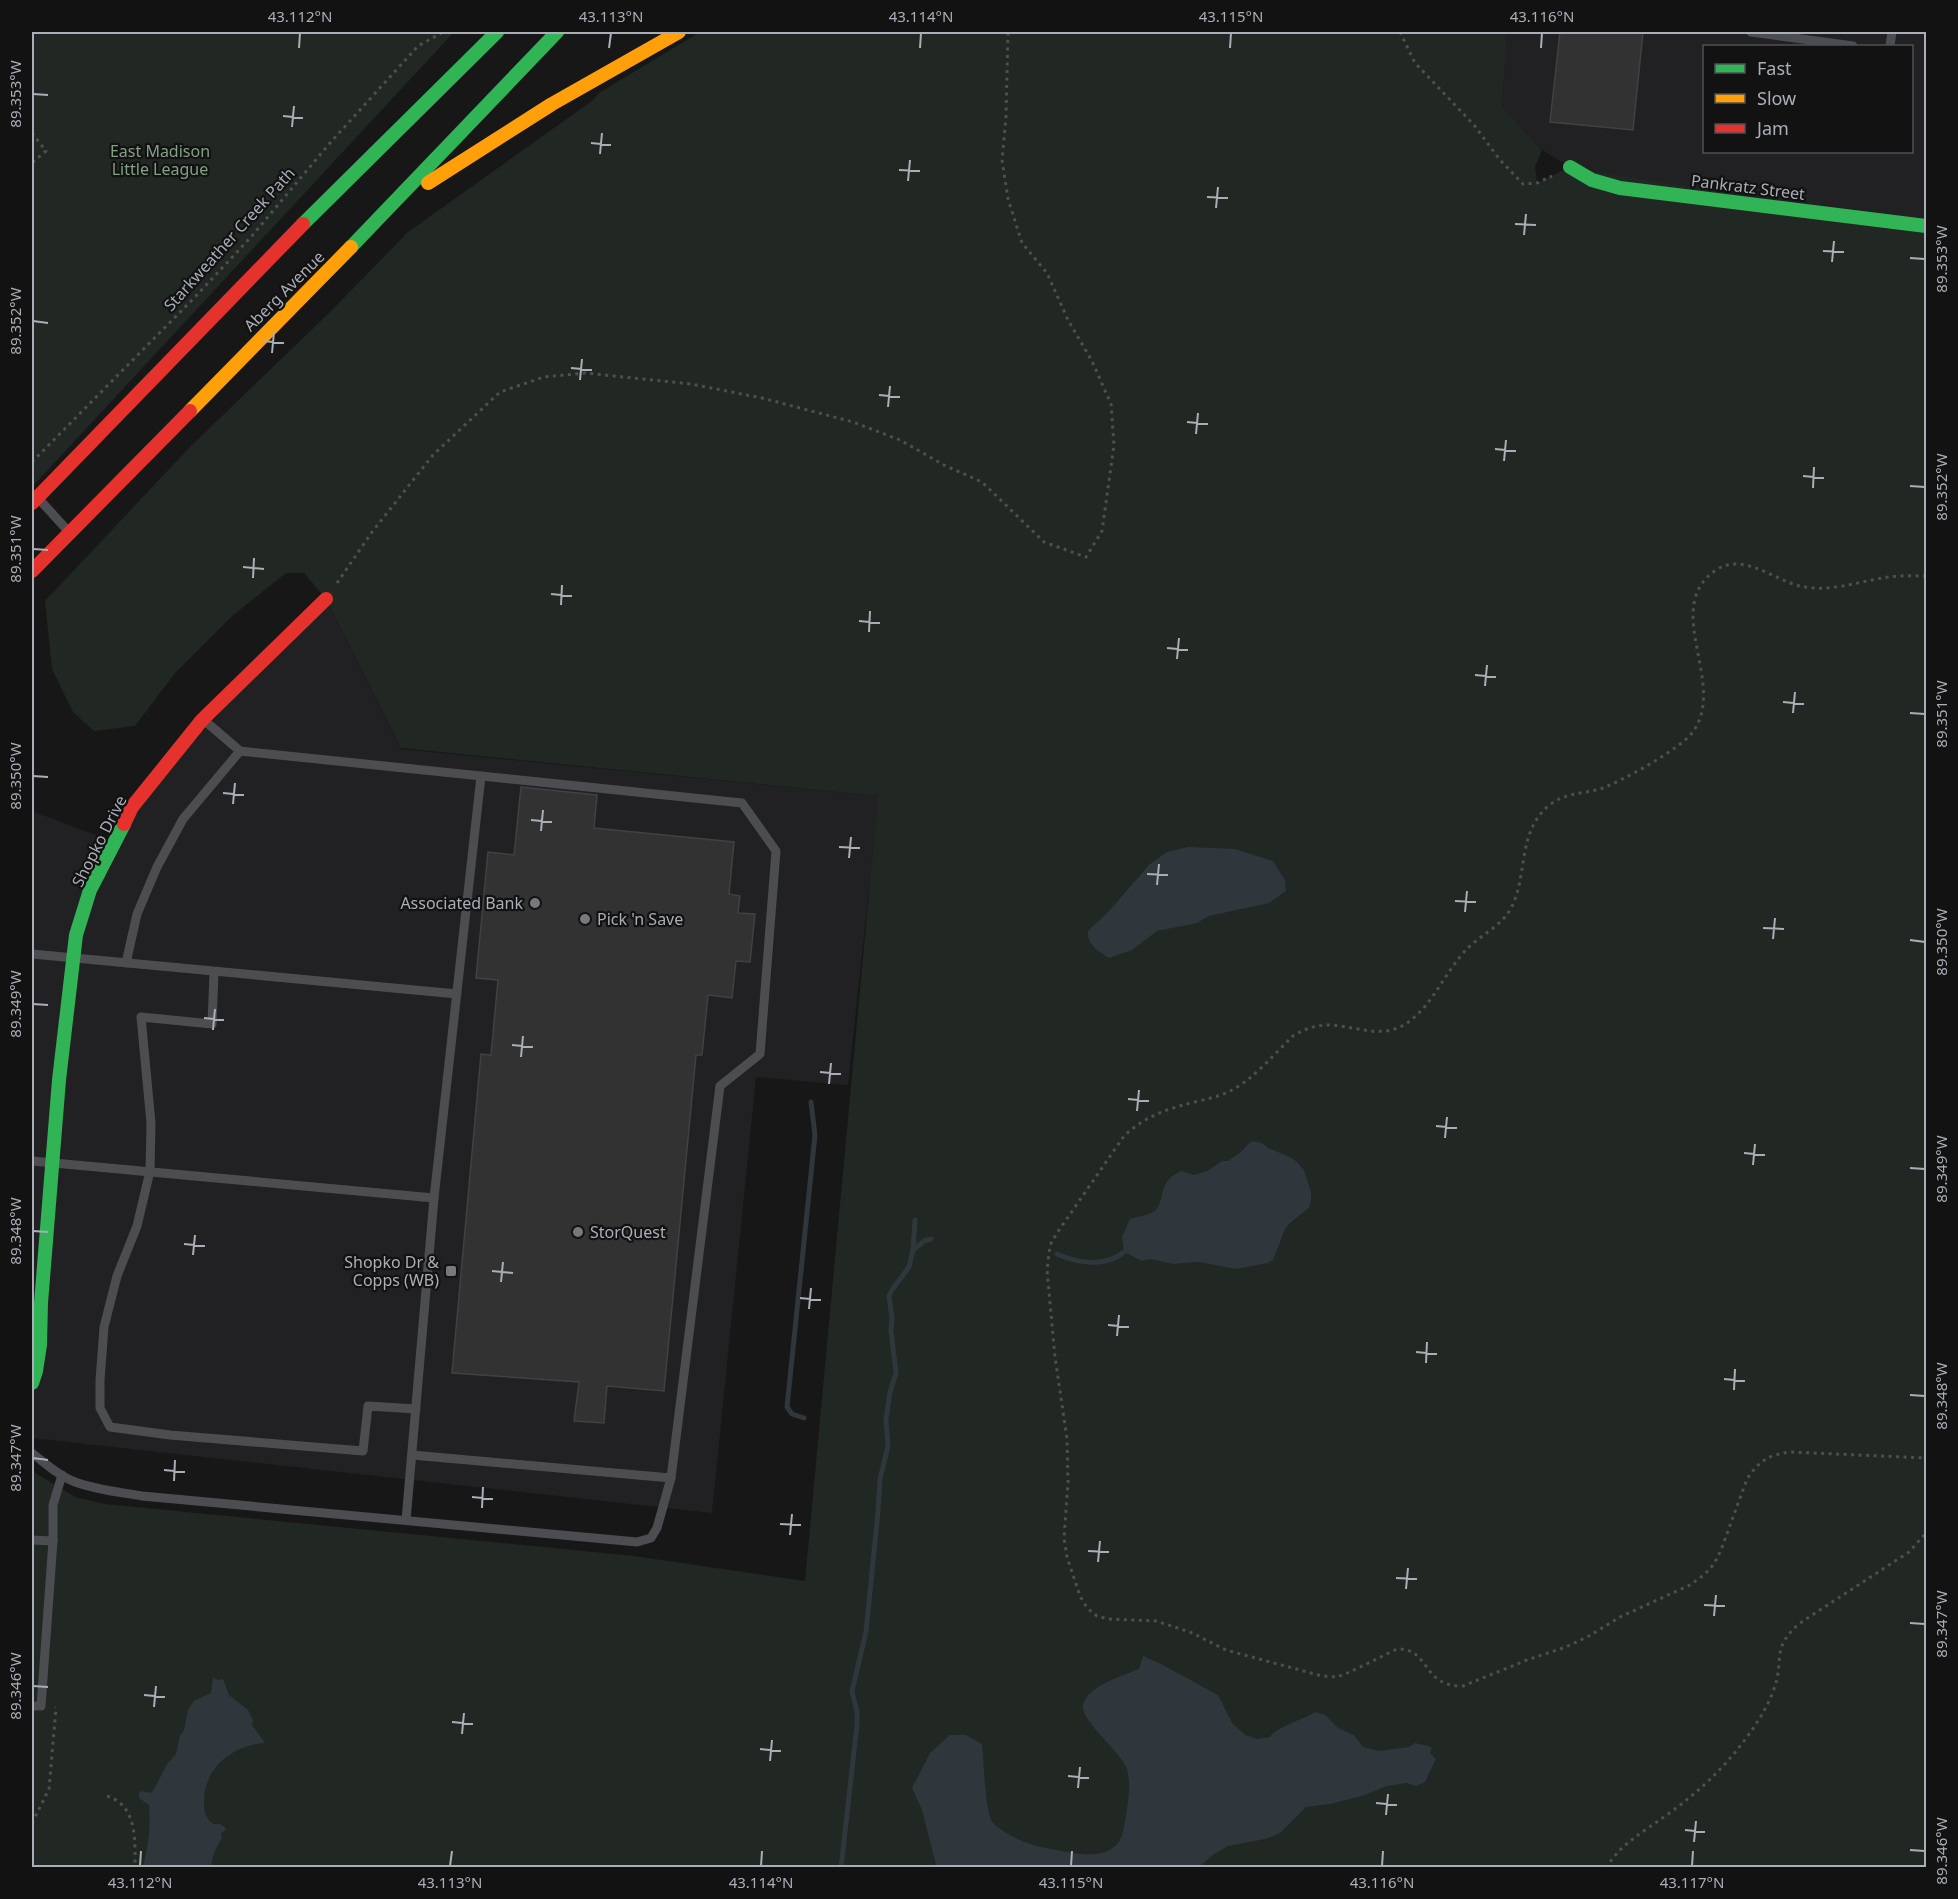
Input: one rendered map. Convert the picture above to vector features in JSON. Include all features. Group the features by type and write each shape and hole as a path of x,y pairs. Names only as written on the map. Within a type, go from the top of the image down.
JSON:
{"main road":[{"name":"Aberg Avenue","path":"32,571 386,211 557,32"},
{"path":"386,211 506,132 612,67 679,32"},
{"name":"Aberg Avenue","path":"34,500 277,250 396,134 493,33"},
{"name":"Pankratz Street","path":"1570,167 1592,180 1620,188 1926,226"},
{"name":"Shopko Drive","path":"32,1383 40,1345 41,1303 59,1080 76,935 90,890 132,807 202,720 326,599"}],"lane":[{"path":"1750,32 1846,45"},
{"path":"34,500 69,533"},
{"path":"32,1453 73,1482 100,1490 142,1496 637,1542 651,1538 657,1528 671,1478 720,1086 760,1054 776,851 742,803 240,752 202,720"},
{"path":"126,963 137,914 157,867 183,819 240,752"},
{"path":"406,1520 434,1198 481,776"},
{"path":"32,954 457,994"},
{"path":"214,972 212,1024 141,1017 151,1123 150,1171 137,1226 117,1276 104,1327 100,1408 110,1427 170,1435 363,1451 368,1406 416,1409"},
{"path":"32,1161 434,1198"},
{"path":"412,1455 671,1478"},
{"path":"32,1706 41,1706 53,1541 53,1506 62,1475"},
{"path":"32,1540 53,1541"}],"path":[{"name":"Starkweather Creek Path","path":"32,462 251,237 330,143 418,46 443,32"},
{"path":"326,599 372,532 433,454 500,392 544,376 585,373 691,384 762,398 853,422 900,440 944,465 982,482 1044,542 1086,557 1102,531 1114,445 1111,404 1092,361 1068,320 1047,273 1022,243 1008,199 1002,160 1006,117 1008,32"},
{"path":"1400,32 1415,63 1474,125 1500,160 1523,184 1537,183 1570,167"},
{"path":"32,133 46,151 32,163"},
{"path":"1926,576 1892,576 1849,586 1826,588 1802,587 1738,563 1716,570 1704,581 1697,593 1693,608 1693,622 1705,693 1703,712 1692,735 1677,747 1618,782 1600,789 1571,794 1556,800 1546,809 1537,820 1524,849 1515,896 1504,919 1467,949 1418,1014 1406,1023 1383,1032 1328,1025 1303,1030 1293,1036 1244,1082 1232,1090 1156,1113 1135,1125 1124,1136 1057,1233 1050,1245 1047,1270 1055,1357 1067,1439 1068,1482 1064,1538 1067,1557 1080,1596 1088,1608 1097,1616 1156,1621 1190,1632 1226,1650 1322,1676 1337,1677 1391,1652 1407,1649 1417,1654 1432,1675 1443,1683 1463,1686 1566,1647 1620,1617 1690,1585 1704,1575 1714,1564 1721,1550 1747,1479 1763,1460 1774,1454 1790,1452 1926,1458"},
{"path":"1606,1868 1625,1844 1669,1814 1714,1777 1746,1738 1766,1709 1775,1687 1780,1648 1788,1633 1909,1552 1926,1533"},
{"path":"32,1823 49,1789 56,1708 41,1698"},
{"path":"107,1796 121,1803 128,1811 135,1837 135,1868"}],"shaded area":[{"path":"1507,32 1926,32 1926,226 1592,180 1542,150 1502,107"},
{"path":"326,599 401,749 879,796 848,1085 756,1077 712,1513 32,1438 32,811 114,842 132,807"},
{"path":"1188,847 1235,849 1273,861 1285,880 1286,891 1269,903 1209,916 1197,923 1157,931 1132,950 1109,958 1094,947 1089,940 1088,931 1109,911 1150,864 1167,852"},
{"path":"1253,1141 1262,1143 1297,1162 1304,1170 1311,1192 1309,1208 1285,1229 1273,1260 1236,1269 1199,1262 1173,1264 1150,1259 1142,1261 1124,1252 1122,1237 1130,1219 1155,1211 1164,1188 1172,1176 1181,1171 1194,1175 1207,1171 1222,1161 1228,1161"},
{"path":"1143,1656 1218,1695 1232,1723 1245,1735 1257,1739 1270,1737 1278,1730 1315,1712 1325,1715 1338,1728 1354,1735 1363,1747 1379,1751 1409,1747 1415,1743 1432,1747 1430,1753 1436,1759 1425,1782 1416,1786 1407,1783 1387,1786 1362,1796 1306,1807 1280,1833 1265,1839 1228,1846 1199,1867 938,1868 922,1810 912,1788 930,1753 950,1735 966,1735 982,1744 989,1811 994,1824 1001,1829 1032,1844 1074,1853 1103,1853 1117,1844 1122,1835 1127,1811 1128,1772 1122,1760 1087,1719 1083,1705 1091,1692 1098,1687 1139,1669"},
{"path":"213,1677 218,1680 223,1679 229,1695 248,1710 253,1720 252,1725 265,1743 241,1748 231,1754 214,1770 208,1780 204,1803 206,1815 213,1824 220,1824 226,1830 221,1833 222,1838 211,1867 143,1867 149,1836 150,1813 149,1805 139,1798 139,1793 153,1791 167,1764 176,1754 188,1710 194,1701 211,1693"}],"green space":[{"name":"East Madison Little League","path":"32,32 454,32 32,487"},
{"path":"700,32 1507,32 1502,107 1542,150 1535,167 1537,183 1570,167 1926,226 1926,1867 32,1867 32,1471 75,1497 105,1504 634,1556 805,1581 878,796 401,748 326,599 304,573 286,573 232,616 175,673 135,726 94,731 73,712 52,669 45,601 189,448 331,311 408,232 592,101 599,93"}],"building":[{"path":"1560,32 1643,32 1633,130 1550,122"},
{"path":"521,787 597,795 594,828 734,842 729,894 740,896 738,913 755,914 750,962 736,961 732,998 708,995 702,1055 696,1055 664,1391 607,1386 604,1423 574,1421 579,1382 452,1373 481,1054 491,1055 498,980 476,978 488,852 514,855"}],"waterway":[{"path":"804,1418 792,1414 787,1407 815,1135 811,1102"},
{"path":"841,1868 857,1725 857,1712 852,1691 866,1632 880,1479 888,1446 886,1420 890,1392 896,1373 889,1296 909,1267 913,1250 915,1220"},
{"path":"913,1250 924,1241 931,1239"},
{"path":"1057,1254 1082,1262 1100,1262 1124,1252"}],"traffic: fast":[{"path":"303,224 497,32"},
{"path":"351,247 557,32"},
{"path":"1570,167 1592,180 1620,188 1926,226"},
{"path":"32,1383 40,1345 41,1303 59,1080 76,935 90,890 124,824"}],"traffic: slow":[{"path":"428,183 552,104 679,32"},
{"path":"190,411 351,247"}],"traffic: jam":[{"path":"32,503 303,224"},
{"path":"32,571 190,411"},
{"path":"124,824 132,807 202,720 326,599"}],"place":[{"name":"Associated Bank","path":"535,903"},
{"name":"Pick 'n Save","path":"585,919"},
{"name":"StorQuest","path":"578,1232"},
{"name":"Shopko Dr & Copps (WB)","path":"451,1271"}]}
